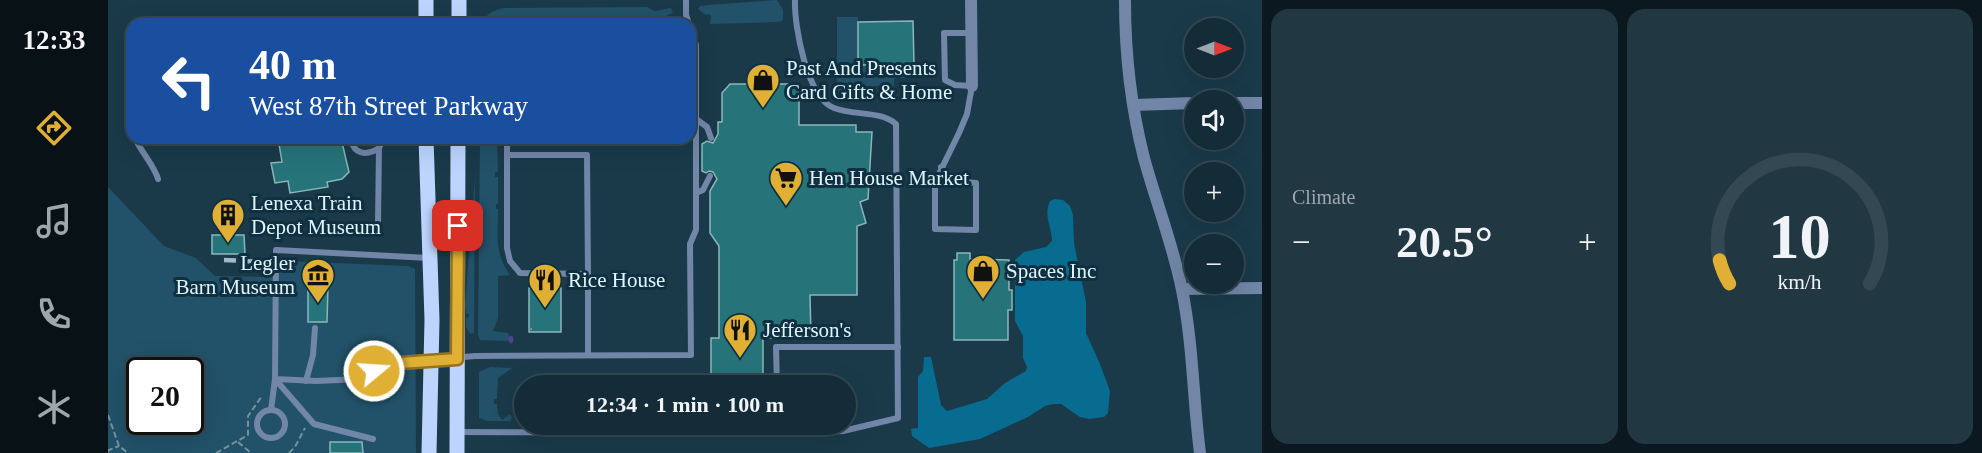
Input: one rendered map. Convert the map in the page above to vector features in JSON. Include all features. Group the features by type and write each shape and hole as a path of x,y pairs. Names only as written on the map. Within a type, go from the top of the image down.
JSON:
{"main road":[{"path":"426,0 426,18"},
{"path":"459,0 459,18"},
{"path":"426,144 431,360 429,453"},
{"path":"457,453 458,144"}],"street":[{"path":"971,0 972,86"},
{"path":"1125,0 1126,49 1144,157 1172,247 1188,321 1200,453"},
{"path":"1134,105 1184,103"},
{"path":"1244,103 1262,103"},
{"path":"1182,289 1262,288"}],"lane":[{"path":"686,0 687,18"},
{"path":"795,0 795,20 809,73 815,91 823,102 834,108 888,118 896,124 898,418 856,428"},
{"path":"941,167 950,178 961,182 976,183 975,230 935,230 935,182 941,167 967,114 972,86 955,85 945,80 944,33 972,33"},
{"path":"696,118 707,127 711,138"},
{"path":"138,144 158,179"},
{"path":"353,144 362,153 368,154 379,148"},
{"path":"378,222 379,148 381,144"},
{"path":"507,144 507,248 510,261 520,273 588,274"},
{"path":"275,379 306,381 362,379 386,364 475,356 691,355 690,244 696,230 695,144"},
{"path":"507,155 587,155 588,355"},
{"path":"696,193 703,190 710,176"},
{"path":"271,410 275,379 276,250 429,258"},
{"path":"306,381 313,355 315,328"},
{"path":"777,375 776,347 898,347"},
{"path":"275,379 314,424 373,440"},
{"path":"271,410 283,416 285,425 281,433 269,438 261,434 257,425 262,412 271,410"},
{"path":"457,432 514,432"}],"path":[{"path":"216,453 248,435 248,416 260,396 273,395"},
{"path":"108,415 119,446 128,453"},
{"path":"289,453 295,447 309,418"},
{"path":"238,442 251,453"},
{"path":"108,452 119,446"}],"shaded area":[{"path":"777,0 783,10 783,20 779,22 710,24 711,15 704,14 698,9 700,6 708,5"},
{"path":"647,7 655,11 671,8 673,13 664,18 485,18 490,13 504,8"},
{"path":"837,17 858,17 858,65 906,64 907,78 894,78 894,86 874,86 874,93 837,93"},
{"path":"480,144 497,144 498,172 495,172 495,177 498,177 496,209 498,209 498,244 501,259 510,275 498,276 498,318 493,331 508,333 510,341 480,340 478,335"},
{"path":"475,178 474,333 470,334 466,327 466,318 469,314 466,314 465,305"},
{"path":"108,187 164,246 196,258 215,276 264,277 265,266 288,261 408,266 415,269 416,453 108,453"},
{"path":"1063,200 1070,206 1073,215 1074,243 1086,302 1086,333 1110,391 1108,413 1104,417 1089,419 1080,417 1061,404 1054,404 1045,406 1028,417 980,439 929,448 912,436 911,429 918,428 918,377 923,371 924,357 931,357 941,405 947,411 987,399 1005,383 1026,371 1027,367 1023,358 1023,336 1015,321 1015,260 1024,252 1046,247 1052,241 1047,211 1050,201"},
{"path":"490,367 512,368 498,378 497,399 494,399 502,420 510,414 512,418 510,421 488,421 479,418 479,372"}],"building":[{"path":"913,21 914,64 858,65 858,22"},
{"name":"Hen House Market","path":"730,84 799,84 799,125 856,125 856,132 872,132 868,199 860,202 866,223 857,226 857,295 810,295 811,337 763,338 763,375 711,375 711,338 719,338 719,246 710,233 710,191 717,179 713,172 702,171 702,144 707,141 713,143 718,134 718,122 722,122 722,93"},
{"path":"279,144 342,144 349,172 342,179 327,182 328,187 290,193 288,181 275,183 271,163 282,162"},
{"name":"Lenexa Train Depot Museum","path":"212,235 244,235 245,254 212,254"},
{"name":"Spaces Inc","path":"957,253 970,253 970,259 1009,260 1012,310 1008,310 1008,340 954,340 954,260 957,260"},
{"name":"Legler Barn Museum","path":"308,286 328,286 327,322 308,322"},
{"name":"Rice House","path":"529,288 561,288 561,332 529,332"},
{"path":"330,442 362,442 363,453 330,453"}],"railway":[{"path":"224,260 284,263"}],"place":[{"name":"Past And Presents Card Gifts & Home","path":"763,109"},
{"name":"Hen House Market","path":"786,207"},
{"name":"Lenexa Train Depot Museum","path":"228,244"},
{"name":"Spaces Inc","path":"983,300"},
{"name":"Legler Barn Museum","path":"318,304"},
{"name":"Rice House","path":"545,309"},
{"name":"Jefferson's","path":"740,359"}],"route":[{"path":"374,371 386,364 398,362 457,359 458,226"}]}
